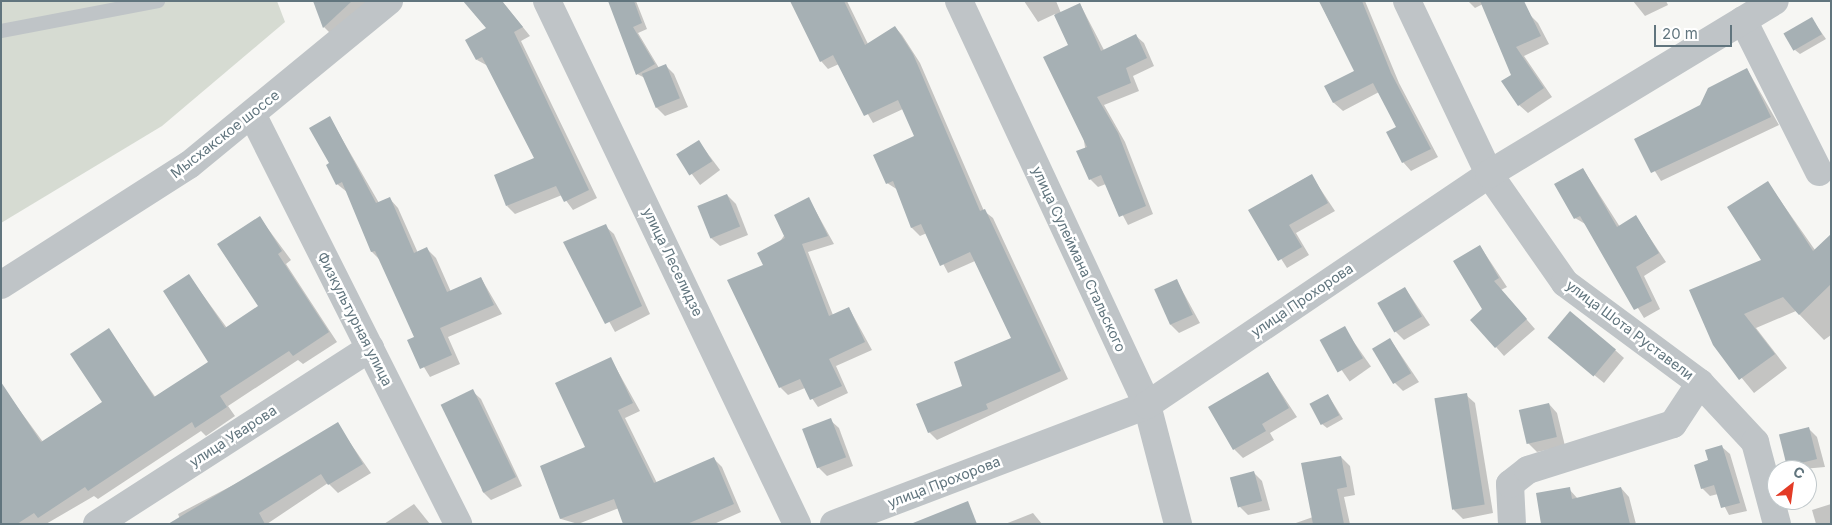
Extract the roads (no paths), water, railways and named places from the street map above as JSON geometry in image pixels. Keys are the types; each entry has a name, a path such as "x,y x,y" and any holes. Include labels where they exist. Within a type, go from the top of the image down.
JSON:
{"street":[{"name":"Мысхакское шоссе","path":"1,285 189,165 389,1"},
{"name":"улица Леселидзе","path":"547,1 797,524"},
{"name":"улица Сулеймана Стальского","path":"959,1 1147,405 1178,524"},
{"name":"улица Шота Руставели","path":"1407,1 1490,174 1565,283 1700,383 1755,442 1777,524"},
{"name":"улица Прохорова","path":"834,524 1147,405 1490,174 1774,1"},
{"path":"1743,20 1819,172"},
{"name":"Физкультурная улица","path":"252,114 458,524"},
{"name":"улица Уварова","path":"97,524 370,348"},
{"path":"1512,524 1510,484 1522,474 1674,424 1700,383"}],"lane":[{"path":"1,31 158,1"}]}
